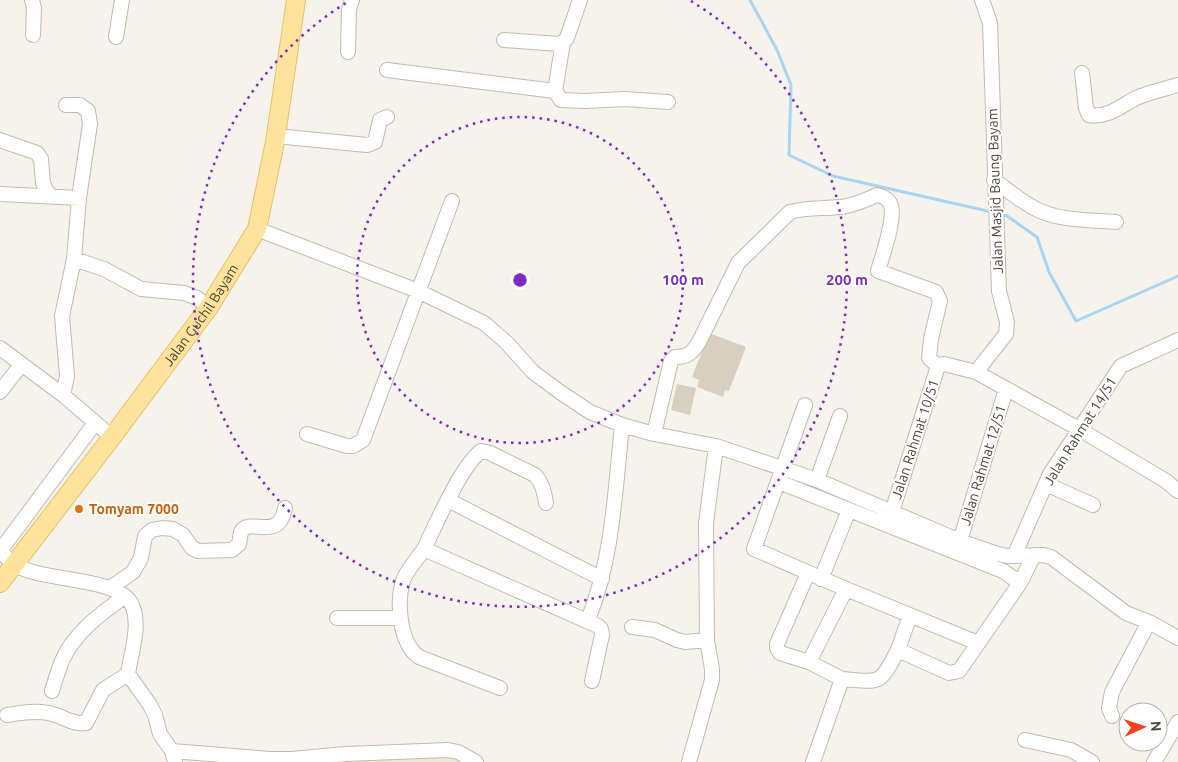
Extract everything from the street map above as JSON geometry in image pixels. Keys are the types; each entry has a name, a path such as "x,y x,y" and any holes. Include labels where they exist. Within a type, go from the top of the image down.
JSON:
{"main road":[{"name":"Jalan Guchil Bayam","path":"0,583 209,307 257,229 276,136 296,0"}],"street":[{"path":"32,0 34,8 33,34"},
{"path":"116,37 122,0"},
{"path":"348,52 349,9 352,0"},
{"path":"580,0 564,42 555,91 561,100 625,99 668,102"},
{"name":"Jalan Masjid Baung Bayam","path":"976,372 1006,334 1007,322 998,291 990,23 982,0"},
{"path":"504,40 558,44 564,42"},
{"path":"386,70 555,91"},
{"path":"1082,73 1086,108 1089,115 1096,116 1117,110 1137,97 1178,85"},
{"path":"63,395 67,376 62,316 74,259 79,198 90,124 88,111 80,105 66,105"},
{"path":"276,136 367,145 375,142 380,120 387,117"},
{"path":"0,140 37,153 42,159 42,183 52,197"},
{"path":"995,187 1036,210 1082,220 1116,222"},
{"path":"0,194 79,198"},
{"path":"654,434 671,361 675,357 691,354 699,342 738,263 790,212 800,209 842,207 877,195 884,197 890,202 893,213 878,272 936,292 940,301 930,339 929,358 938,366 944,364 976,372 1079,429 1166,481 1178,491"},
{"path":"307,434 347,446 353,446 363,440 452,201"},
{"path":"257,229 418,291 484,323 506,342 533,372 590,412 622,425 654,434 716,446 850,510 1003,571 1020,583"},
{"path":"74,259 104,269 140,289 184,293 197,298 209,307"},
{"name":"Jalan Rahmat 14/51","path":"1015,554 1050,474 1121,366 1178,340"},
{"path":"0,348 63,395 112,437"},
{"path":"0,392 21,365"},
{"name":"Jalan Rahmat 10/51","path":"892,512 938,366"},
{"name":"Jalan Rahmat 12/51","path":"960,541 1006,389"},
{"path":"805,405 754,549 821,579 978,643"},
{"path":"817,480 840,416"},
{"path":"96,423 0,551 14,565 38,573 110,588 132,604 135,625 128,674 150,705 160,734 173,756 278,759 448,750 458,752 476,762"},
{"path":"588,620 610,547 622,425"},
{"path":"689,762 712,680 707,640 706,523 716,446"},
{"path":"500,688 419,657 411,652 400,618 404,578 424,549 448,500 473,457 481,451 490,453 535,475 544,489 546,504"},
{"path":"781,476 817,480 960,541 998,554 1007,556 1015,554 1043,554 1051,556 1126,613 1149,622 1178,638"},
{"path":"1046,484 1093,505"},
{"path":"448,500 602,578"},
{"path":"110,588 133,572 141,558 145,536 152,530 162,528 173,529 183,535 187,543 198,551 232,550 239,544 240,534 243,529 248,527 274,526 283,517 285,508"},
{"path":"821,579 850,510"},
{"path":"424,549 588,620 601,629 602,635 592,681"},
{"path":"898,650 949,673 959,671 1020,583 1034,555"},
{"path":"808,573 776,644 780,653 809,662 842,679 879,680 885,674 898,650 910,616"},
{"path":"809,662 846,589"},
{"path":"52,691 62,661 72,643 84,628 124,597"},
{"path":"337,618 400,618"},
{"path":"1112,716 1109,708 1112,692 1149,622"},
{"path":"632,627 655,630 685,642 707,640"},
{"path":"7,715 48,712 67,721 79,724 86,723 103,690 128,674"},
{"path":"813,762 842,679"},
{"path":"1154,762 1178,722"},
{"path":"1025,740 1071,750 1092,762"}],"shaded area":[{"path":"449,754 467,762 297,762"}],"building":[{"path":"709,333 746,347 729,391 725,390 723,397 697,387 699,380 692,377"},
{"path":"677,384 696,388 690,415 671,410"}],"waterway":[{"path":"750,0 777,50 791,85 789,155 833,176 992,212"},
{"path":"1000,214 1007,216 1037,237 1049,272 1076,321 1178,276"}],"place":[{"name":"Tomyam 7000","path":"79,509"}]}
